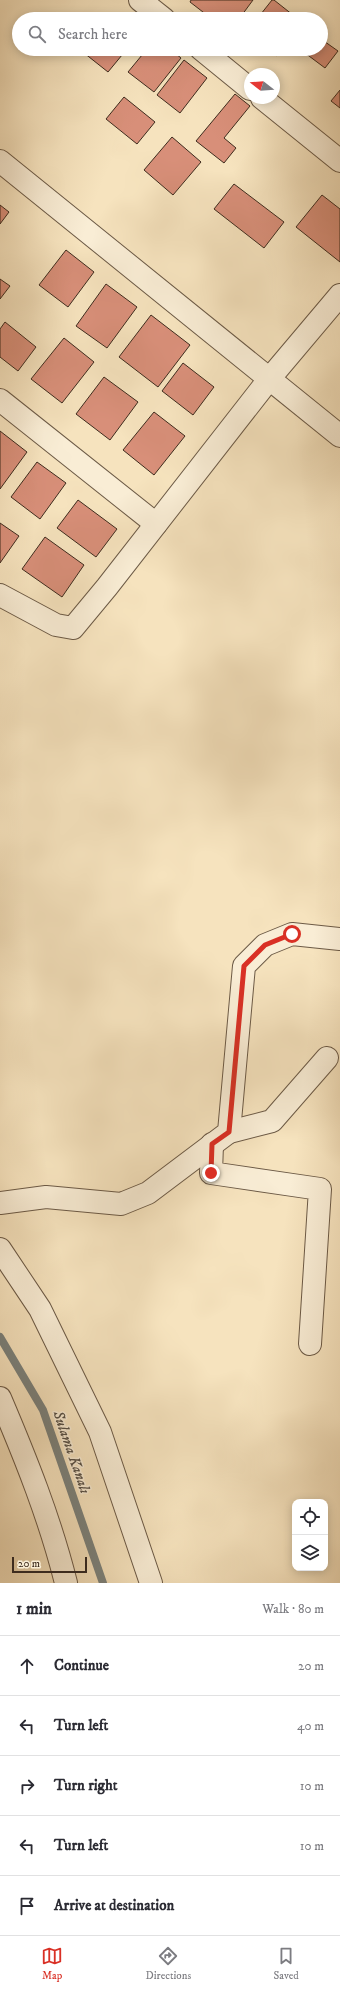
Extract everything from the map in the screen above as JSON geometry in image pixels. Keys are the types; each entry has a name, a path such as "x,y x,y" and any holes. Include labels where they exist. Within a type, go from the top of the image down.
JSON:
{"street":[{"path":"140,0 155,12"},
{"path":"210,56 244,84"},
{"path":"269,104 340,161"},
{"path":"0,161 340,436"},
{"path":"0,595 56,625 73,628 107,587 270,378 340,295"},
{"path":"0,400 156,524"},
{"path":"310,1344 320,1189 211,1173 220,1138 244,966 265,945 292,934 340,939"},
{"path":"0,1203 46,1197 121,1204 148,1193 220,1138 272,1121 327,1058"},
{"path":"0,1249 40,1309 100,1432 151,1583"},
{"path":"0,1398 29,1465 56,1542 66,1583"}],"building":[{"path":"191,0 253,0 244,12 203,12 190,2"},
{"path":"272,0 274,0 289,12 263,12"},
{"path":"328,44 338,51 325,68 309,56 328,56"},
{"path":"88,56 121,56 108,72"},
{"path":"141,56 179,56 181,58 154,92 128,72"},
{"path":"184,60 207,78 180,113 157,95"},
{"path":"340,90 340,108 331,101"},
{"path":"235,94 244,101 244,104 250,106 224,138 236,148 224,163 196,141"},
{"path":"124,97 155,122 137,144 106,119"},
{"path":"172,137 201,162 173,195 144,170"},
{"path":"234,184 284,222 264,248 214,209"},
{"path":"322,195 340,209 340,262 296,227"},
{"path":"0,205 9,212 0,224"},
{"path":"66,250 94,272 68,307 39,285"},
{"path":"0,279 10,286 0,299"},
{"path":"106,284 137,307 107,348 76,326"},
{"path":"151,315 190,345 158,387 119,357"},
{"path":"5,322 36,347 18,371 0,357 0,329"},
{"path":"64,338 94,362 62,403 31,379"},
{"path":"183,363 214,387 193,415 162,391"},
{"path":"104,377 138,402 110,440 76,414"},
{"path":"154,412 185,436 154,475 123,450"},
{"path":"0,431 27,452 0,489"},
{"path":"37,462 66,483 40,519 11,497"},
{"path":"78,500 117,529 96,557 57,528"},
{"path":"0,523 19,536 0,563"},
{"path":"45,537 84,565 62,597 22,569"}],"waterway":[{"name":"Sulama Kanalı","path":"0,1337 43,1410 103,1583"}],"route":[{"path":"211,1173 212,1144 229,1132 244,966 265,945 292,934"}]}
